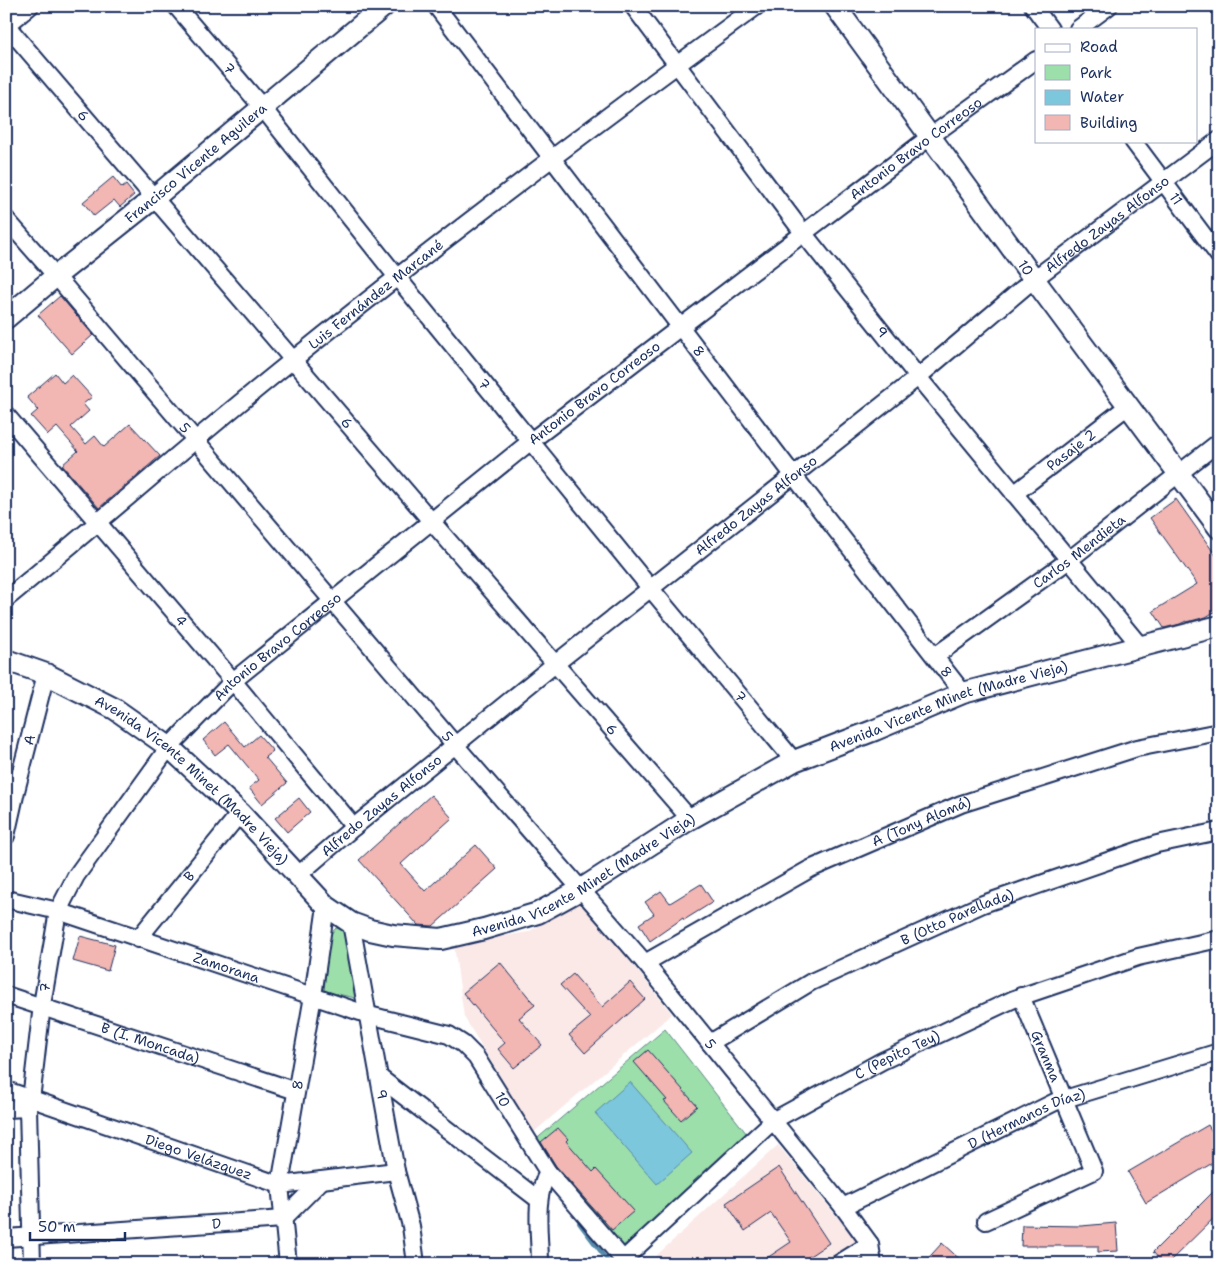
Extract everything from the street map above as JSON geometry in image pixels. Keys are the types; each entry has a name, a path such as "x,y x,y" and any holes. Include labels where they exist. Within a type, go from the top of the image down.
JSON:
{"main road":[{"name":"Francisco Vicente Aguilera","path":"6,318 154,198 384,6"},
{"name":"10","path":"835,6 1219,528"},
{"name":"Avenida Vicente Minet (Madre Vieja)","path":"6,660 46,674 115,709 169,747 240,813 326,906 351,923 370,930 393,935 440,939 484,929 538,913 580,890 690,819 794,761 963,693 1141,648 1219,626"}],"street":[{"path":"6,26 30,6"},
{"name":"7","path":"176,6 262,107 397,277 794,761"},
{"name":"8","path":"436,6 679,327 963,693"},
{"name":"9","path":"633,6 804,234 918,377 1141,648"},
{"name":"Luis Fernández Marcané","path":"6,599 99,524 196,440 293,360 397,277 676,65 757,6"},
{"path":"1033,6 1049,28"},
{"path":"1079,28 1109,6"},
{"name":"6","path":"6,26 690,819"},
{"name":"Antonio Bravo Correoso","path":"169,747 233,681 531,441 931,136 1035,61"},
{"name":"Alfredo Zayas Alfonso","path":"297,876 455,745 918,377 1034,279 1219,140"},
{"name":"11","path":"1134,142 1219,256"},
{"name":"5","path":"6,219 455,745 645,963 843,1206 870,1244 873,1264"},
{"name":"Pasaje 2","path":"1014,494 1128,406"},
{"name":"4","path":"6,416 233,681 354,827"},
{"name":"Carlos Mendieta","path":"935,656 1069,560 1219,442"},
{"name":"A","path":"6,836 11,790 46,674"},
{"name":"A (Tony Alomá)","path":"645,963 810,870 960,804 1137,748 1219,732"},
{"name":"7","path":"32,1264 30,1235 30,1104 42,1006 58,911 76,876 169,747"},
{"name":"B","path":"138,939 240,813"},
{"name":"B (Otto Parellada)","path":"710,1043 811,982 983,904 1157,844 1219,832"},
{"name":"Zamorana","path":"6,898 58,911 369,1015 449,1035"},
{"name":"8","path":"288,1264 280,1185 313,996 326,906"},
{"name":"9","path":"351,923 396,1171 411,1226 416,1264"},
{"name":"C (Pepito Tey)","path":"626,1262 774,1120 882,1061 1021,996 1138,957 1219,938"},
{"name":"B (I. Moncada)","path":"6,995 296,1091"},
{"name":"Granma","path":"986,1221 1094,1171 1021,996"},
{"name":"10","path":"449,1035 463,1044 476,1057 548,1172 626,1262"},
{"name":"D (Hermanos Díaz)","path":"843,1206 1065,1099 1219,1052"},
{"path":"379,1077 539,1200"},
{"name":"Diego Velázquez","path":"6,1090 30,1104 280,1185 396,1171"},
{"path":"6,1108 30,1104"},
{"path":"540,1264 539,1200 542,1184 548,1172"},
{"path":"283,1219 322,1180"},
{"name":"D","path":"6,1238 283,1219"},
{"path":"838,1264 870,1244"}],"shaded area":[{"path":"582,901 672,1014 534,1132 464,1017 454,945 528,932"},
{"path":"778,1145 857,1241 820,1264 647,1264"}],"green space":[{"path":"336,928 343,930 350,941 360,999 324,991 329,936"},
{"path":"665,1029 750,1138 622,1247 532,1143"}],"water":[{"path":"630,1082 692,1153 657,1184 595,1113"}],"building":[{"path":"113,177 122,188 126,185 134,195 120,207 114,200 94,216 83,202"},
{"path":"60,296 93,335 72,354 38,315"},
{"path":"55,373 63,383 72,375 92,397 83,404 89,411 71,427 86,444 95,436 104,447 130,424 160,456 99,508 62,465 78,451 57,427 48,435 31,416 38,410 27,397"},
{"path":"1176,499 1219,560 1219,609 1206,617 1164,628 1153,611 1197,584 1150,518"},
{"path":"224,722 245,747 259,735 273,751 265,757 287,783 262,804 249,788 259,780 229,744 215,755 203,740"},
{"path":"431,795 452,818 401,864 425,891 476,845 497,869 433,926 418,925 359,860"},
{"path":"299,798 310,812 287,832 275,818"},
{"path":"701,884 713,902 684,920 683,918 650,941 639,924 654,914 645,902 661,891 670,903"},
{"path":"80,936 115,945 108,971 73,961"},
{"path":"500,962 535,1005 519,1018 542,1045 514,1068 498,1049 505,1043 463,993"},
{"path":"573,974 602,1007 630,982 645,999 585,1053 569,1035 590,1018 560,985"},
{"path":"648,1050 697,1106 681,1120 664,1101 667,1100 634,1062"},
{"path":"1208,1125 1219,1143 1219,1159 1146,1203 1128,1172"},
{"path":"558,1128 568,1139 566,1141 593,1172 596,1169 634,1211 612,1230 556,1166 541,1142"},
{"path":"779,1167 829,1243 798,1264 758,1264 791,1242 771,1213 745,1231 726,1203"},
{"path":"1213,1192 1219,1198 1219,1213 1167,1264 1164,1264 1153,1252"},
{"path":"1116,1223 1118,1251 1098,1252 1098,1246 1021,1246 1022,1225 1081,1226"},
{"path":"942,1243 965,1264 923,1264"}],"waterway":[{"path":"579,1223 610,1264"}]}
